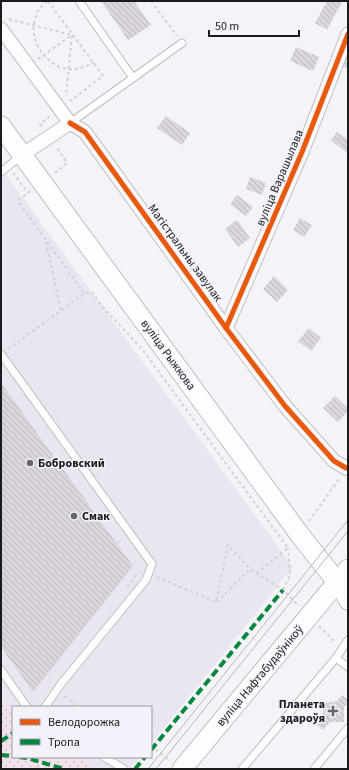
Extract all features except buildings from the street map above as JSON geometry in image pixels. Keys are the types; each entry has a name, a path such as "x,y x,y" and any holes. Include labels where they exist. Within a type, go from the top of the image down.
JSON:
{"main road":[{"name":"вуліца Рыжкова","path":"1,126 300,535 342,576"},
{"name":"вуліца Нафтабудаўнікоў","path":"176,765 342,576"}],"street":[{"name":"Магістральны завулак","path":"2,24 70,123 85,132 284,406 334,461 347,468"},
{"name":"вуліца Варашылава","path":"226,328 302,152 348,34"},
{"path":"22,155 70,123"},
{"path":"342,576 348,601"}],"lane":[{"path":"79,1 133,78"},
{"path":"70,123 182,43"},
{"path":"1,172 22,155"},
{"path":"1,354 152,564 146,580 61,684 46,706"},
{"path":"242,769 336,658 348,640"},
{"path":"336,658 348,668"},
{"path":"1,670 26,706"},
{"path":"314,769 348,728"},
{"path":"106,758 124,769"}],"path":[{"path":"47,1 40,8 35,17 34,25 34,36 41,52 52,63 69,69 78,69 94,63"},
{"path":"151,1 182,43"},
{"path":"2,24 34,25 72,34"},
{"path":"35,61 72,34"},
{"path":"65,98 72,34"},
{"path":"46,240 61,311"},
{"path":"1,354 84,294 92,292 102,306 142,349 288,548 256,574"},
{"path":"117,543 122,539 126,544"},
{"path":"216,602 228,545 256,574 283,590"},
{"path":"216,602 250,568"},
{"path":"126,588 140,570 216,602"},
{"path":"152,747 176,765"}],"shaded area":[{"path":"1,168 293,567 152,743 152,706 12,706 12,712 1,697"},
{"path":"1,697 12,712 12,758 77,758 99,769 1,769"},
{"path":"77,758 139,758 130,769 99,769"}],"tram line":[{"path":"148,769 348,520"},
{"path":"156,769 348,531"}],"marked path":[{"path":"152,749 283,590"},
{"path":"1,741 12,734"},
{"path":"1,755 12,756"},
{"path":"27,758 64,769"},
{"path":"135,769 144,758"}],"cycle path":[{"path":"226,328 302,152 348,34"},
{"path":"70,123 85,132 226,328 285,406 334,461 346,468 348,467"}],"place":[{"name":"Бобровский","path":"30,463"},
{"name":"Смак","path":"74,516"},
{"name":"Планета здароўя","path":"333,711"}]}
